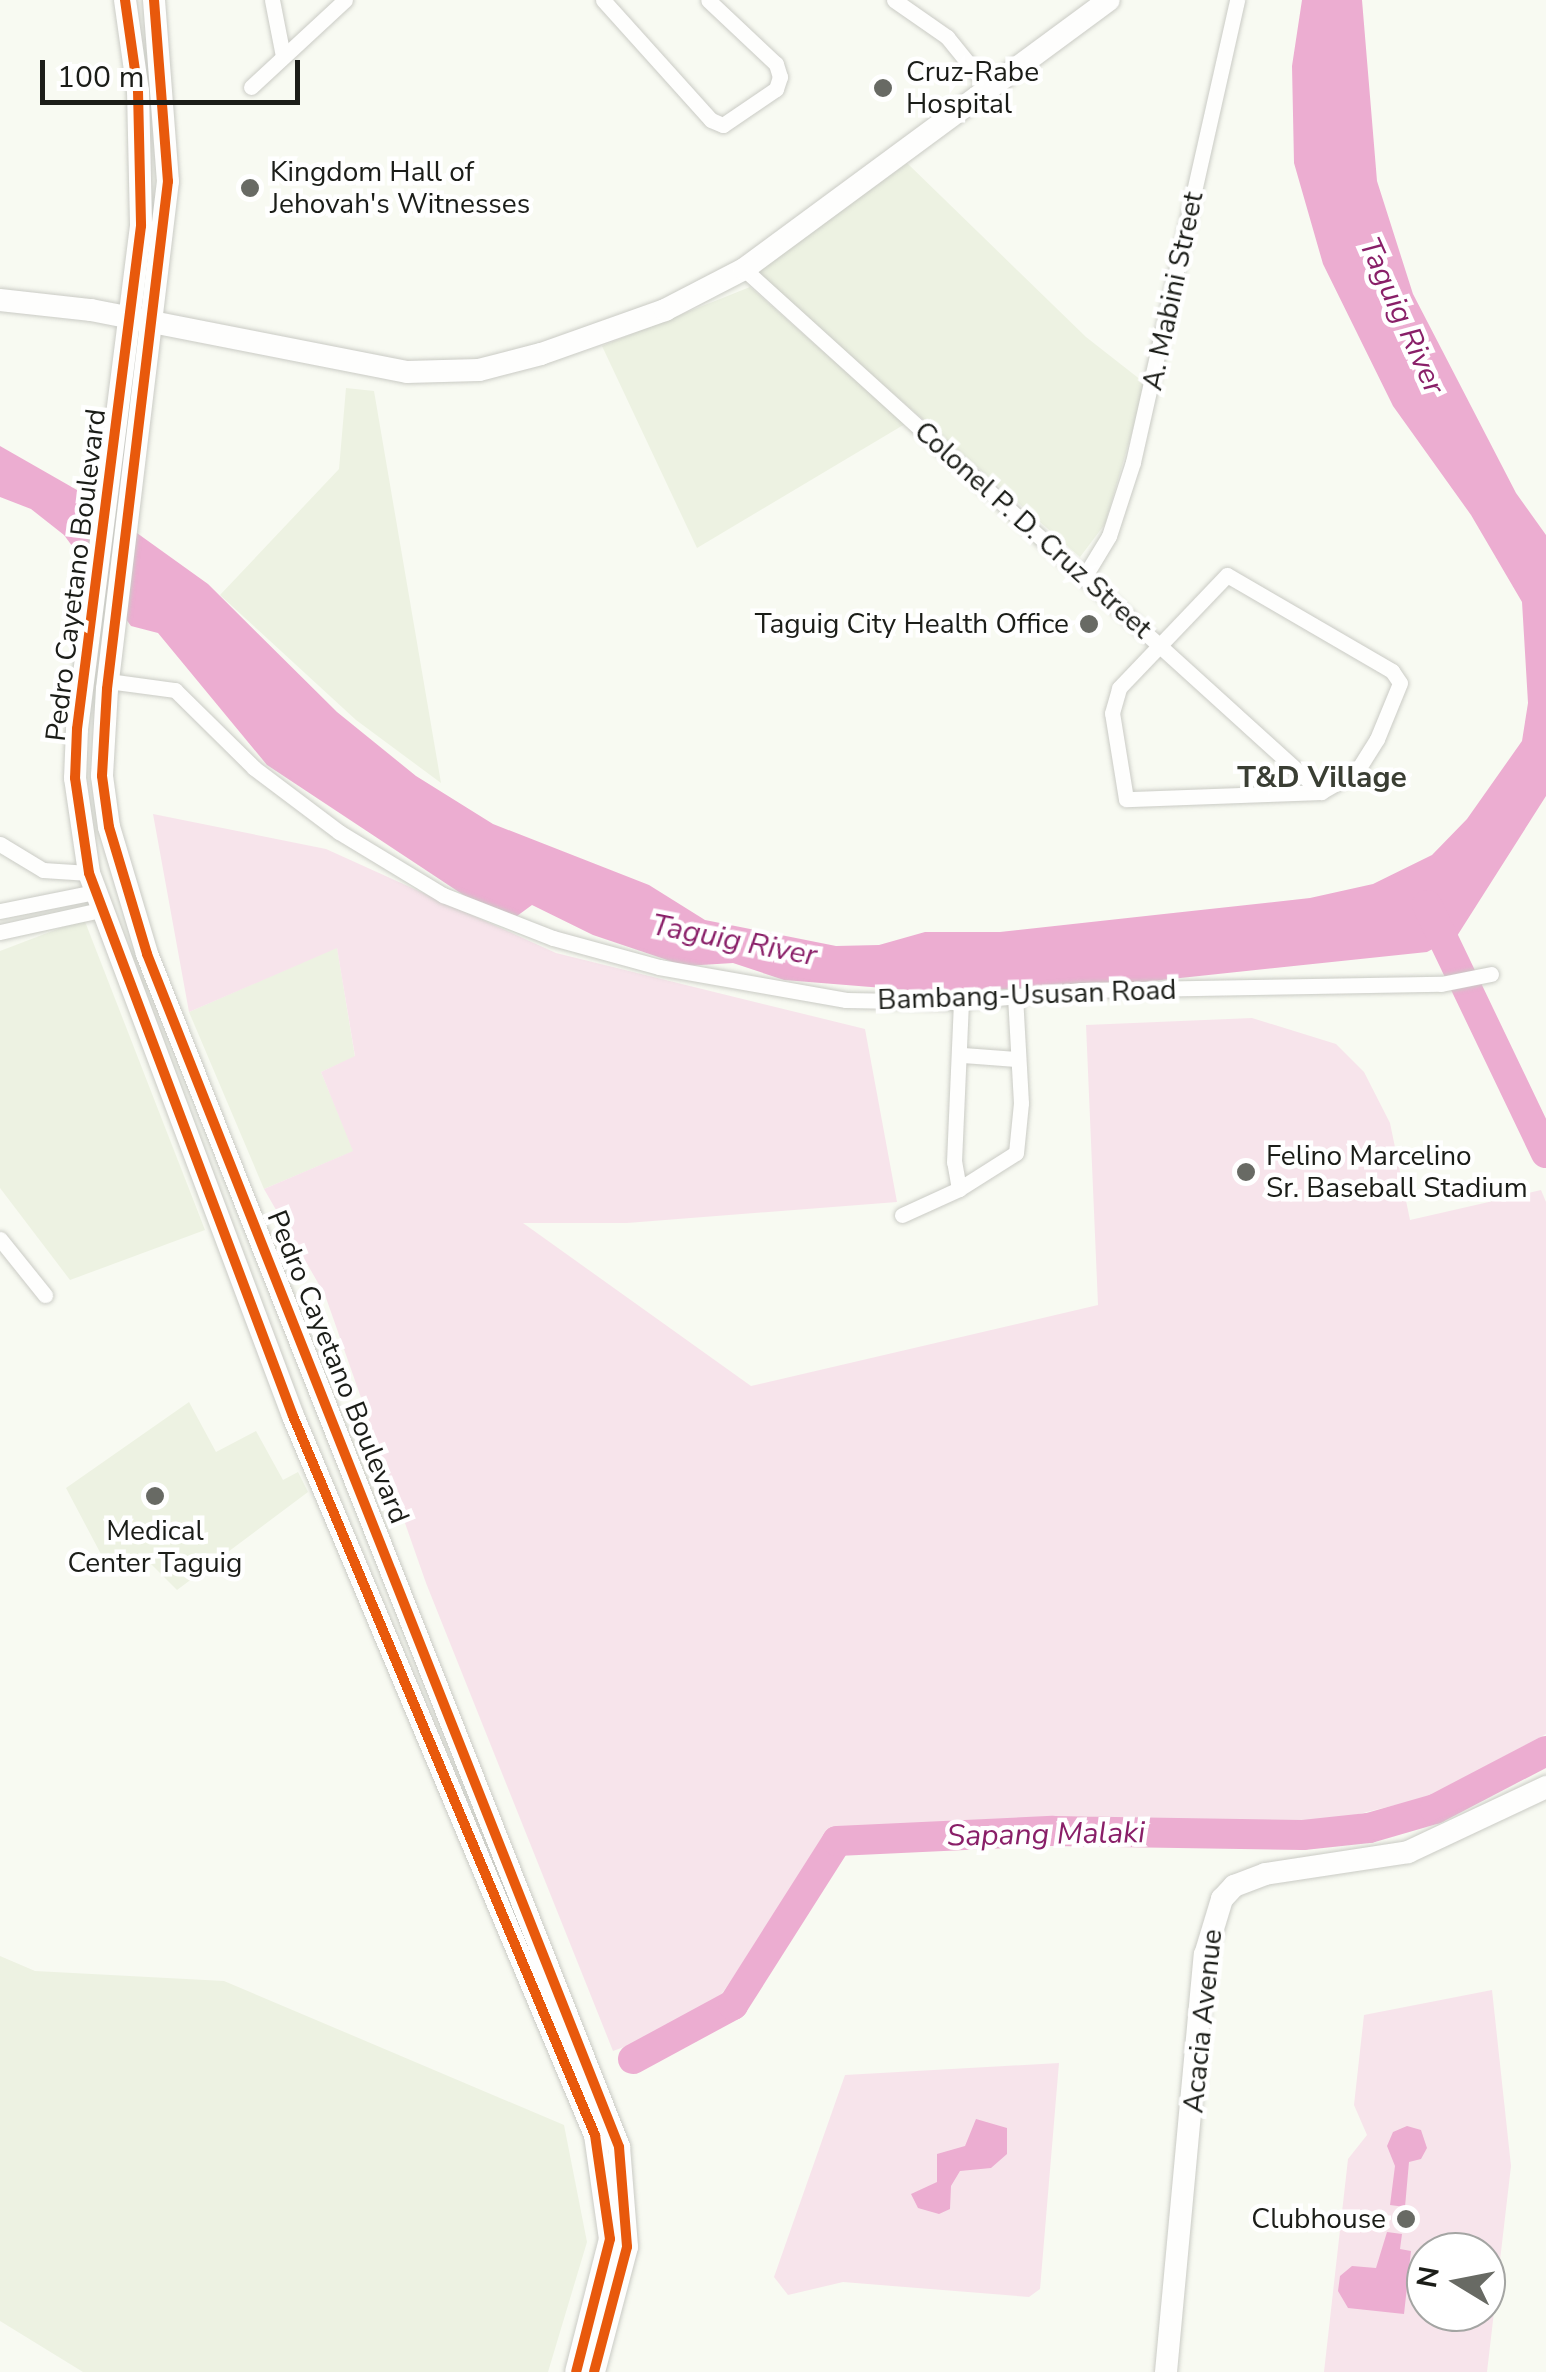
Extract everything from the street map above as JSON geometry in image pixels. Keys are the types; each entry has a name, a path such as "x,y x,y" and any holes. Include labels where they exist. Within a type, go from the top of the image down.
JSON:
{"main road":[{"name":"Pedro Cayetano Boulevard","path":"125,0 143,181 142,320"},
{"name":"Pedro Cayetano Boulevard","path":"154,0 168,181 142,320 122,483 102,776 108,827 147,954 351,1459 619,2147 627,2246 594,2372"},
{"path":"0,300 142,320 362,366 454,373 558,348 665,310 744,270 986,85 1108,0"},
{"name":"Pedro Cayetano Boulevard","path":"122,483 88,648 75,778 94,892 318,1472 601,2155 608,2254 576,2372"},
{"path":"119,964 147,954"},
{"path":"318,1472 351,1459"},
{"name":"Acacia Avenue","path":"1166,2372 1205,1955 1222,1899 1234,1886 1266,1874 1408,1852 1546,1787"}],"street":[{"path":"272,0 283,56"},
{"path":"251,87 345,0"},
{"path":"603,0 711,120 724,125 776,89 780,77 776,64 708,0"},
{"path":"894,0 947,37 986,85"},
{"name":"A. Mabini Street","path":"1086,574 1108,536 1133,462 1236,0"},
{"name":"Colonel P. D. Cruz Street","path":"744,270 1086,574 1321,792"},
{"path":"1226,575 1392,671 1400,683 1377,739 1356,772 1321,792 1126,799 1114,701 1158,643 1226,575"},
{"name":"Bambang-Ususan Road","path":"108,681 175,690 254,768 340,832 443,895 553,938 659,967 846,1000 961,1001 1441,984 1484,976"},
{"path":"0,844 43,870 94,892"},
{"path":"0,911 94,892"},
{"path":"0,932 35,924 94,892"},
{"path":"32,904 35,924"},
{"path":"902,1214 959,1189 1016,1153 1021,1103 1015,997"},
{"path":"959,1189 954,1162 964,1054 961,1001"},
{"path":"964,1054 1016,1059"},
{"path":"0,1239 45,1295"}],"shaded area":[{"path":"907,163 1086,337 1146,384 1105,524 1080,557 756,273"},
{"path":"750,287 905,424 697,548 602,346"},
{"path":"346,388 374,391 441,783 356,720 220,595 339,469"},
{"path":"153,814 326,849 556,953 865,1029 897,1202 627,1223 523,1223 751,1386 1098,1305 1086,1025 1252,1018 1336,1044 1364,1072 1390,1123 1410,1220 1541,1190 1546,1202 1546,1734 1428,1797 1322,1823 1192,1825 1086,1816 830,1833 715,2004 676,2028 613,2051 426,1583 325,1295 264,1189 353,1151 321,1072 355,1056 337,948 189,1012"},
{"path":"84,919 205,1230 70,1280 0,1188 0,951"},
{"path":"337,947 355,1057 321,1072 354,1151 264,1189 189,1012"},
{"name":"Medical Center Taguig","path":"189,1402 216,1452 256,1431 283,1480 298,1472 308,1492 177,1590 141,1554 112,1575 66,1488"},
{"path":"0,1956 35,1971 224,1981 564,2125 587,2242 548,2372 83,2372 0,2321"},
{"path":"1492,1990 1511,2166 1503,2232 1406,2232 1406,2332 1492,2332 1487,2372 1324,2372 1348,2159 1367,2135 1354,2105 1364,2015"},
{"path":"1059,2063 1040,2289 1029,2297 843,2282 788,2295 774,2277 845,2075"}],"water":[{"name":"Taguig River","path":"1302,0 1362,0 1377,181 1413,294 1516,493 1546,535 1546,796 1457,936 1427,952 1124,984 933,992 784,980 733,963 685,966 593,935 532,905 517,916 474,902 267,765 158,633 131,626 64,535 31,509 0,497 0,446 77,490 208,584 337,712 416,776 493,824 649,885 705,920 836,946 879,945 925,932 1000,932 1310,898 1373,884 1432,855 1467,819 1522,741 1528,703 1522,602 1471,515 1393,406 1323,264 1294,163 1292,66"},
{"path":"976,2119 1007,2128 1007,2154 991,2168 960,2171 951,2186 950,2209 939,2214 918,2208 911,2194 937,2182 937,2154 965,2146"},
{"path":"1407,2126 1421,2130 1427,2148 1421,2159 1409,2162 1405,2207 1390,2205 1395,2166 1387,2146 1393,2132"},
{"path":"1387,2232 1402,2234 1400,2249 1406,2250 1404,2314 1348,2308 1338,2291 1340,2276 1352,2266 1376,2268"}],"waterway":[{"path":"1427,905 1546,1153"},
{"name":"Sapang Malaki","path":"633,2059 733,2005 837,1841 1053,1831 1303,1835 1369,1828 1435,1809 1546,1751"}],"cycle path":[{"path":"125,0 138,91 141,226 77,729 75,778 89,873 293,1416 595,2135 610,2239 576,2372"},
{"path":"154,0 168,181 107,689 102,776 109,827 147,954 619,2147 627,2247 594,2372"}],"place":[{"name":"Cruz-Rabe Hospital","path":"883,88"},
{"name":"Kingdom Hall of Jehovah's Witnesses","path":"250,188"},
{"name":"Taguig City Health Office","path":"1089,624"},
{"name":"Felino Marcelino Sr. Baseball Stadium","path":"1246,1172"},
{"name":"Medical Center Taguig","path":"155,1496"},
{"name":"Clubhouse","path":"1406,2219"}],"district":[{"name":"T&D Village","path":"1322,778"}]}
